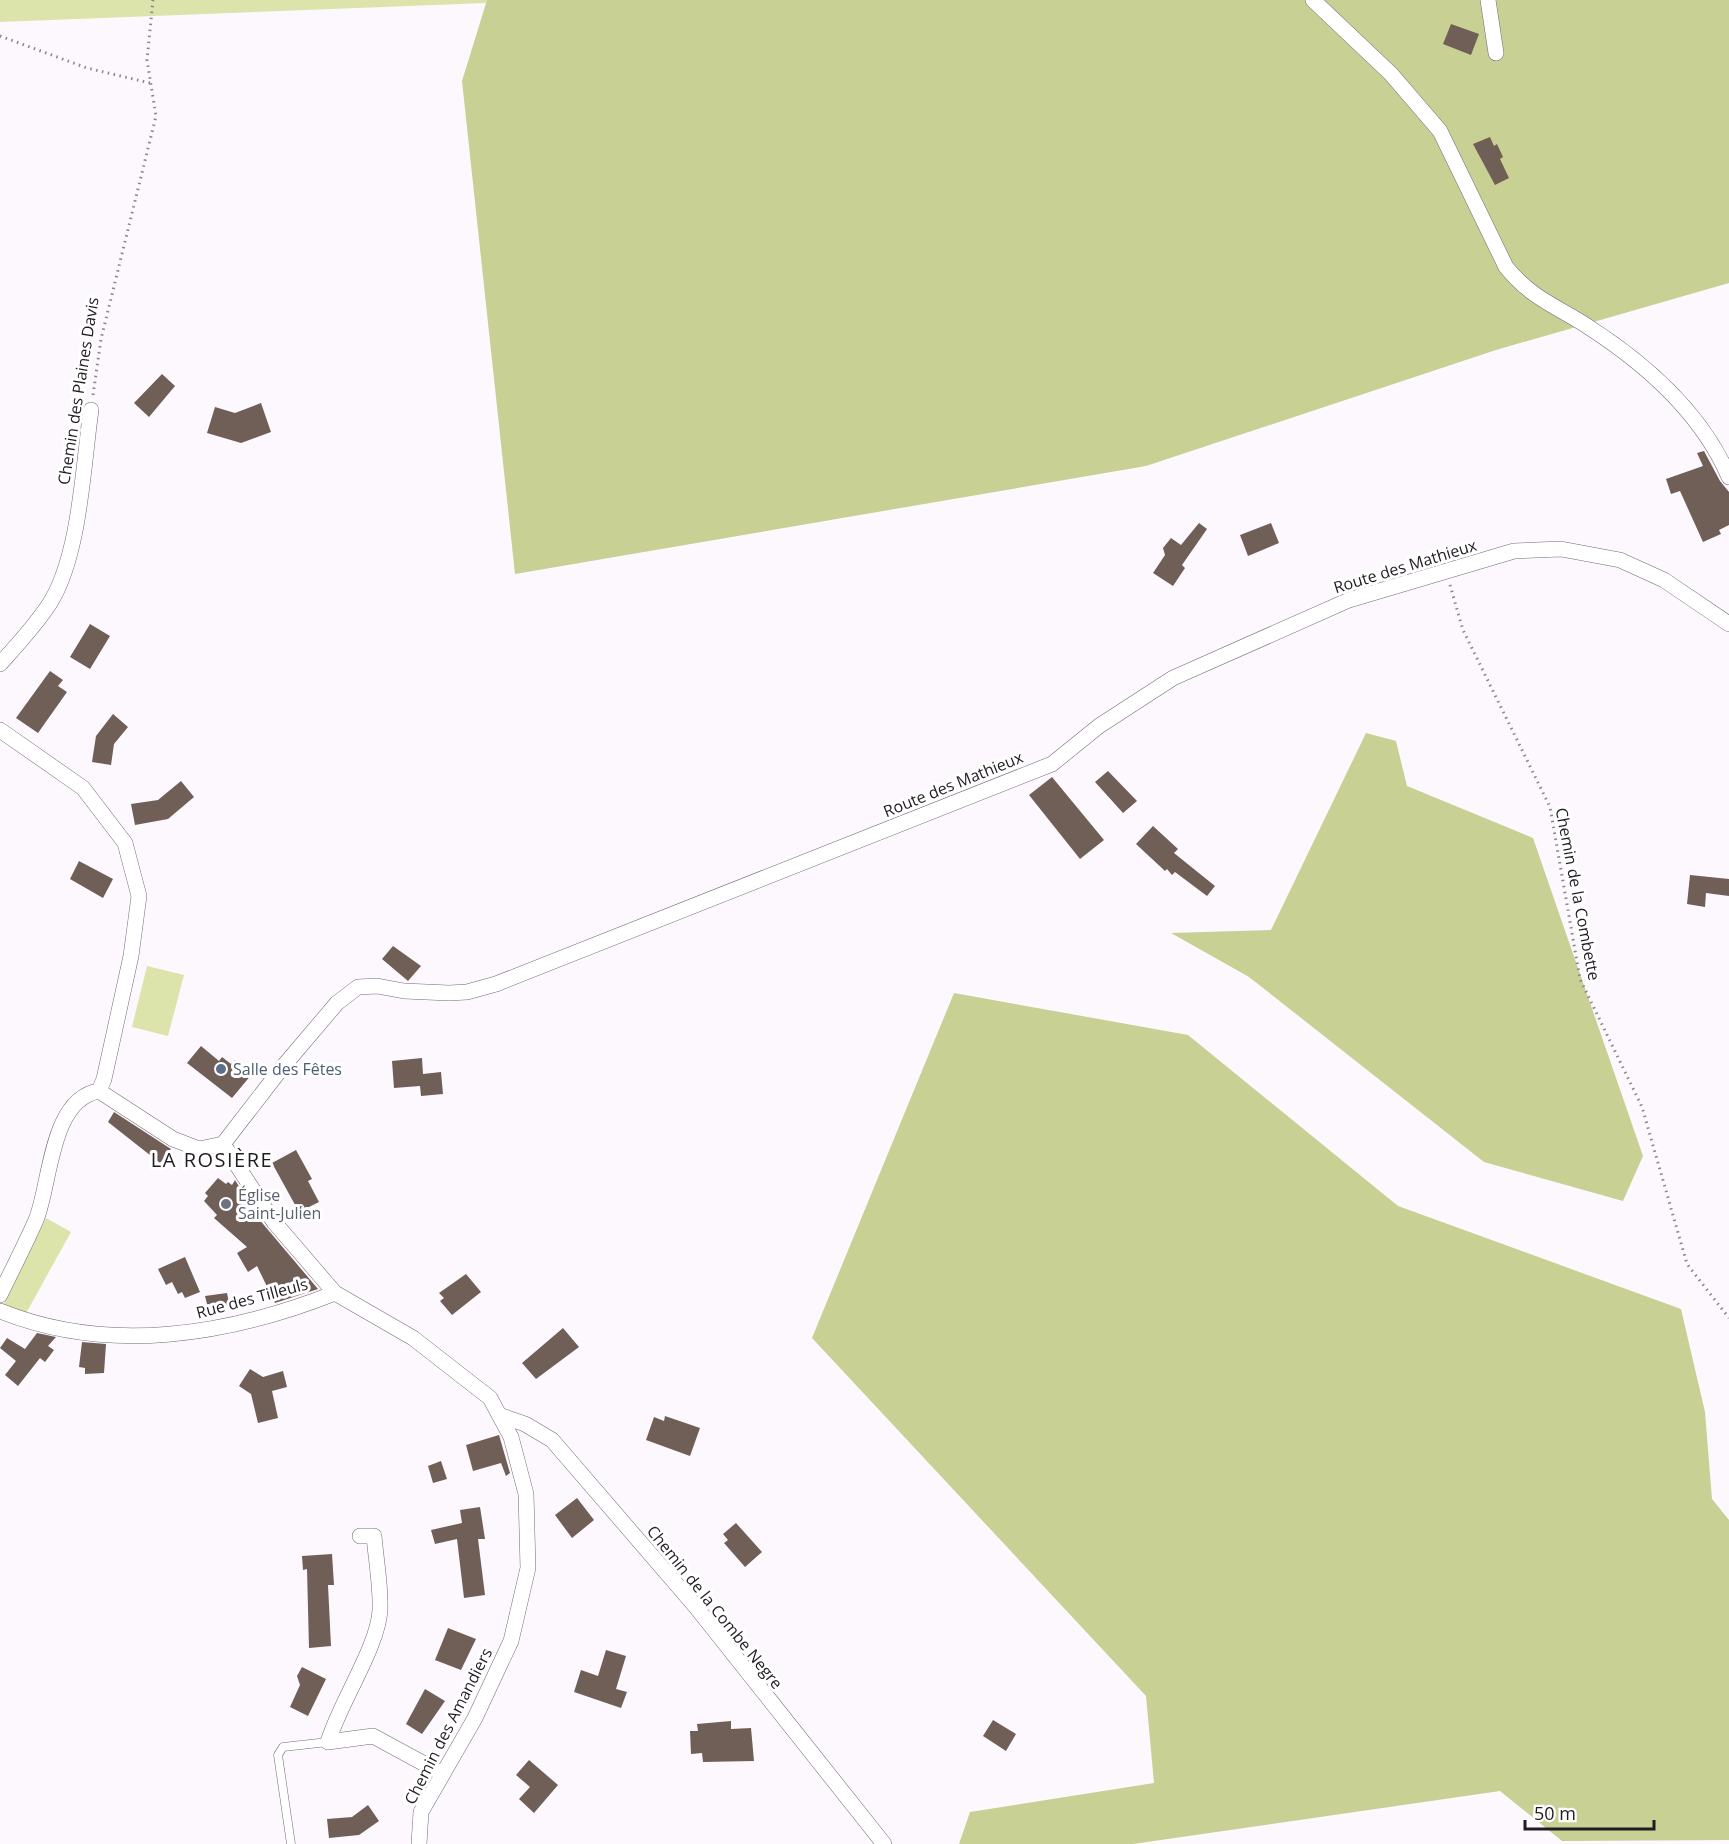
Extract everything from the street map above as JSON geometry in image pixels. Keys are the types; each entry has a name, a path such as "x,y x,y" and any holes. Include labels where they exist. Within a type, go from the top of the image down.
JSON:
{"street":[{"path":"1313,0 1391,74 1440,131 1506,267 1519,283 1536,298 1590,328 1629,357 1680,402 1707,436 1729,477"},
{"path":"1488,0 1496,53"},
{"name":"Chemin des Plaines Davis","path":"0,664 51,603 64,573 72,543 91,410"},
{"name":"Route des Mathieux","path":"223,1144 281,1069 337,1003 358,987 377,986 404,991 449,993 466,992 495,984 1052,764 1099,726 1173,678 1349,600 1514,551 1561,549 1620,560 1664,580 1729,624"},
{"path":"0,730 83,788 125,843 139,896 131,956 104,1079 99,1091"},
{"path":"0,1295 36,1218 56,1138 73,1106 87,1093 99,1091 173,1139 199,1149 223,1144"},
{"name":"Chemin des Amandiers","path":"223,1144 274,1222 335,1293 413,1338 490,1398 511,1437 526,1494 528,1568 511,1641 476,1718 421,1812 418,1844"},
{"name":"Rue des Tilleuls","path":"0,1311 19,1319 71,1330 137,1336 208,1331 294,1309 335,1293"},
{"name":"Chemin de la Combe Negre","path":"499,1415 525,1424 552,1440 696,1607 884,1844"},
{"path":"360,1536 375,1536 380,1611 367,1655 335,1718 328,1742 374,1736 443,1774"}],"lane":[{"path":"291,1844 278,1755 283,1747 328,1742"}],"path":[{"name":"Chemin des Plaines Davis","path":"91,410 102,339 156,116 147,60 153,0"},
{"path":"0,36 87,68 151,83"},
{"name":"Chemin de la Combette","path":"1446,572 1463,630 1550,807 1580,979 1642,1107 1687,1264 1729,1318"}],"green space":[{"path":"0,0 487,0 486,3 0,22"},
{"path":"487,0 1729,0 1729,283 1496,350 1146,466 515,574 462,81"},
{"path":"1366,733 1396,741 1407,786 1533,838 1643,1156 1623,1201 1484,1162 1249,977 1171,933 1271,930"},
{"path":"147,966 184,975 168,1036 132,1027"},
{"path":"954,993 1188,1035 1398,1206 1681,1309 1705,1412 1712,1499 1729,1520 1729,1840 1562,1841 1500,1791 1133,1844 959,1844 970,1812 1154,1783 1146,1696 812,1338"},
{"path":"46,1218 71,1232 24,1317 2,1307"}],"building":[{"path":"1451,24 1479,34 1471,55 1443,44"},
{"path":"1490,137 1494,146 1497,144 1503,157 1500,159 1509,178 1495,185 1473,144"},
{"path":"162,374 175,386 149,417 134,403"},
{"path":"261,403 271,432 241,443 207,433 215,407 235,413"},
{"path":"1704,451 1720,481 1729,492 1729,525 1719,530 1721,534 1703,542 1680,491 1671,494 1666,479 1703,466 1697,453"},
{"path":"1199,523 1207,529 1182,565 1185,568 1173,586 1153,573 1165,555 1163,548 1171,538 1181,545"},
{"path":"1271,523 1279,543 1248,556 1240,535"},
{"path":"90,624 110,636 90,669 70,657"},
{"path":"50,671 63,680 58,686 67,692 38,733 16,718"},
{"path":"113,714 128,727 114,744 111,765 92,762 96,736"},
{"path":"1108,771 1137,801 1123,813 1095,782"},
{"path":"1052,777 1104,840 1080,859 1029,795"},
{"path":"181,781 194,797 168,819 135,825 131,804 158,800"},
{"path":"1153,826 1178,849 1174,853 1215,886 1207,896 1175,872 1172,875 1167,869 1165,871 1136,844"},
{"path":"79,861 113,879 103,898 70,879"},
{"path":"1690,875 1729,879 1729,896 1706,893 1705,907 1687,904"},
{"path":"393,946 421,966 408,981 382,959"},
{"name":"Salle des Fêtes","path":"201,1046 219,1061 222,1057 231,1064 235,1060 252,1074 232,1098 187,1063"},
{"path":"422,1058 423,1074 441,1072 443,1094 421,1096 420,1086 394,1088 392,1061"},
{"path":"114,1112 171,1149 160,1163 108,1122"},
{"path":"296,1150 312,1179 308,1181 319,1202 299,1212 272,1163"},
{"path":"218,1178 232,1185 235,1180 245,1196 242,1199 318,1289 275,1303 257,1266 248,1272 237,1253 247,1247 214,1218 217,1215 204,1201 208,1196 205,1193"},
{"path":"185,1257 200,1292 185,1298 182,1292 178,1294 172,1282 166,1285 158,1269"},
{"path":"466,1274 481,1292 452,1315 440,1301 444,1298 439,1293"},
{"path":"227,1293 230,1308 209,1312 205,1296"},
{"path":"563,1328 579,1347 536,1379 522,1363"},
{"path":"37,1333 56,1337 48,1346 54,1350 45,1362 40,1358 18,1386 5,1375 16,1361 0,1348 7,1338 25,1349"},
{"path":"82,1342 106,1344 104,1373 85,1374 85,1368 79,1367"},
{"path":"250,1369 263,1377 283,1371 287,1387 272,1391 278,1418 258,1423 251,1394 239,1386"},
{"path":"665,1416 700,1428 690,1456 646,1440 654,1417 664,1421"},
{"path":"499,1435 510,1473 506,1476 501,1463 473,1471 466,1445"},
{"path":"441,1461 447,1479 433,1483 428,1466"},
{"path":"577,1498 594,1520 572,1538 555,1515"},
{"path":"480,1507 485,1539 478,1539 485,1595 464,1598 457,1539 435,1544 431,1530 462,1523 460,1510"},
{"path":"736,1523 762,1552 745,1567 724,1543 728,1540 723,1534"},
{"path":"332,1554 334,1585 328,1585 331,1646 309,1648 307,1569 303,1570 302,1556"},
{"path":"448,1628 476,1639 461,1670 435,1660"},
{"path":"606,1650 626,1656 616,1689 627,1692 621,1708 574,1692 581,1670 598,1676"},
{"path":"302,1667 326,1679 308,1716 290,1707 300,1685 297,1676"},
{"path":"425,1689 445,1701 422,1734 406,1724"},
{"path":"993,1720 1016,1734 1006,1751 983,1736"},
{"path":"731,1721 731,1729 751,1728 754,1761 703,1762 702,1753 691,1754 690,1731 698,1731 697,1724"},
{"path":"529,1760 558,1785 534,1813 519,1799 530,1787 516,1775"},
{"path":"368,1805 379,1821 359,1835 329,1838 327,1819 352,1817"}],"place":[{"name":"Salle des Fêtes","path":"221,1069"},
{"name":"Église Saint-Julien","path":"226,1204"}],"district":[{"name":"LA ROSIÈRE","path":"212,1160"}]}
